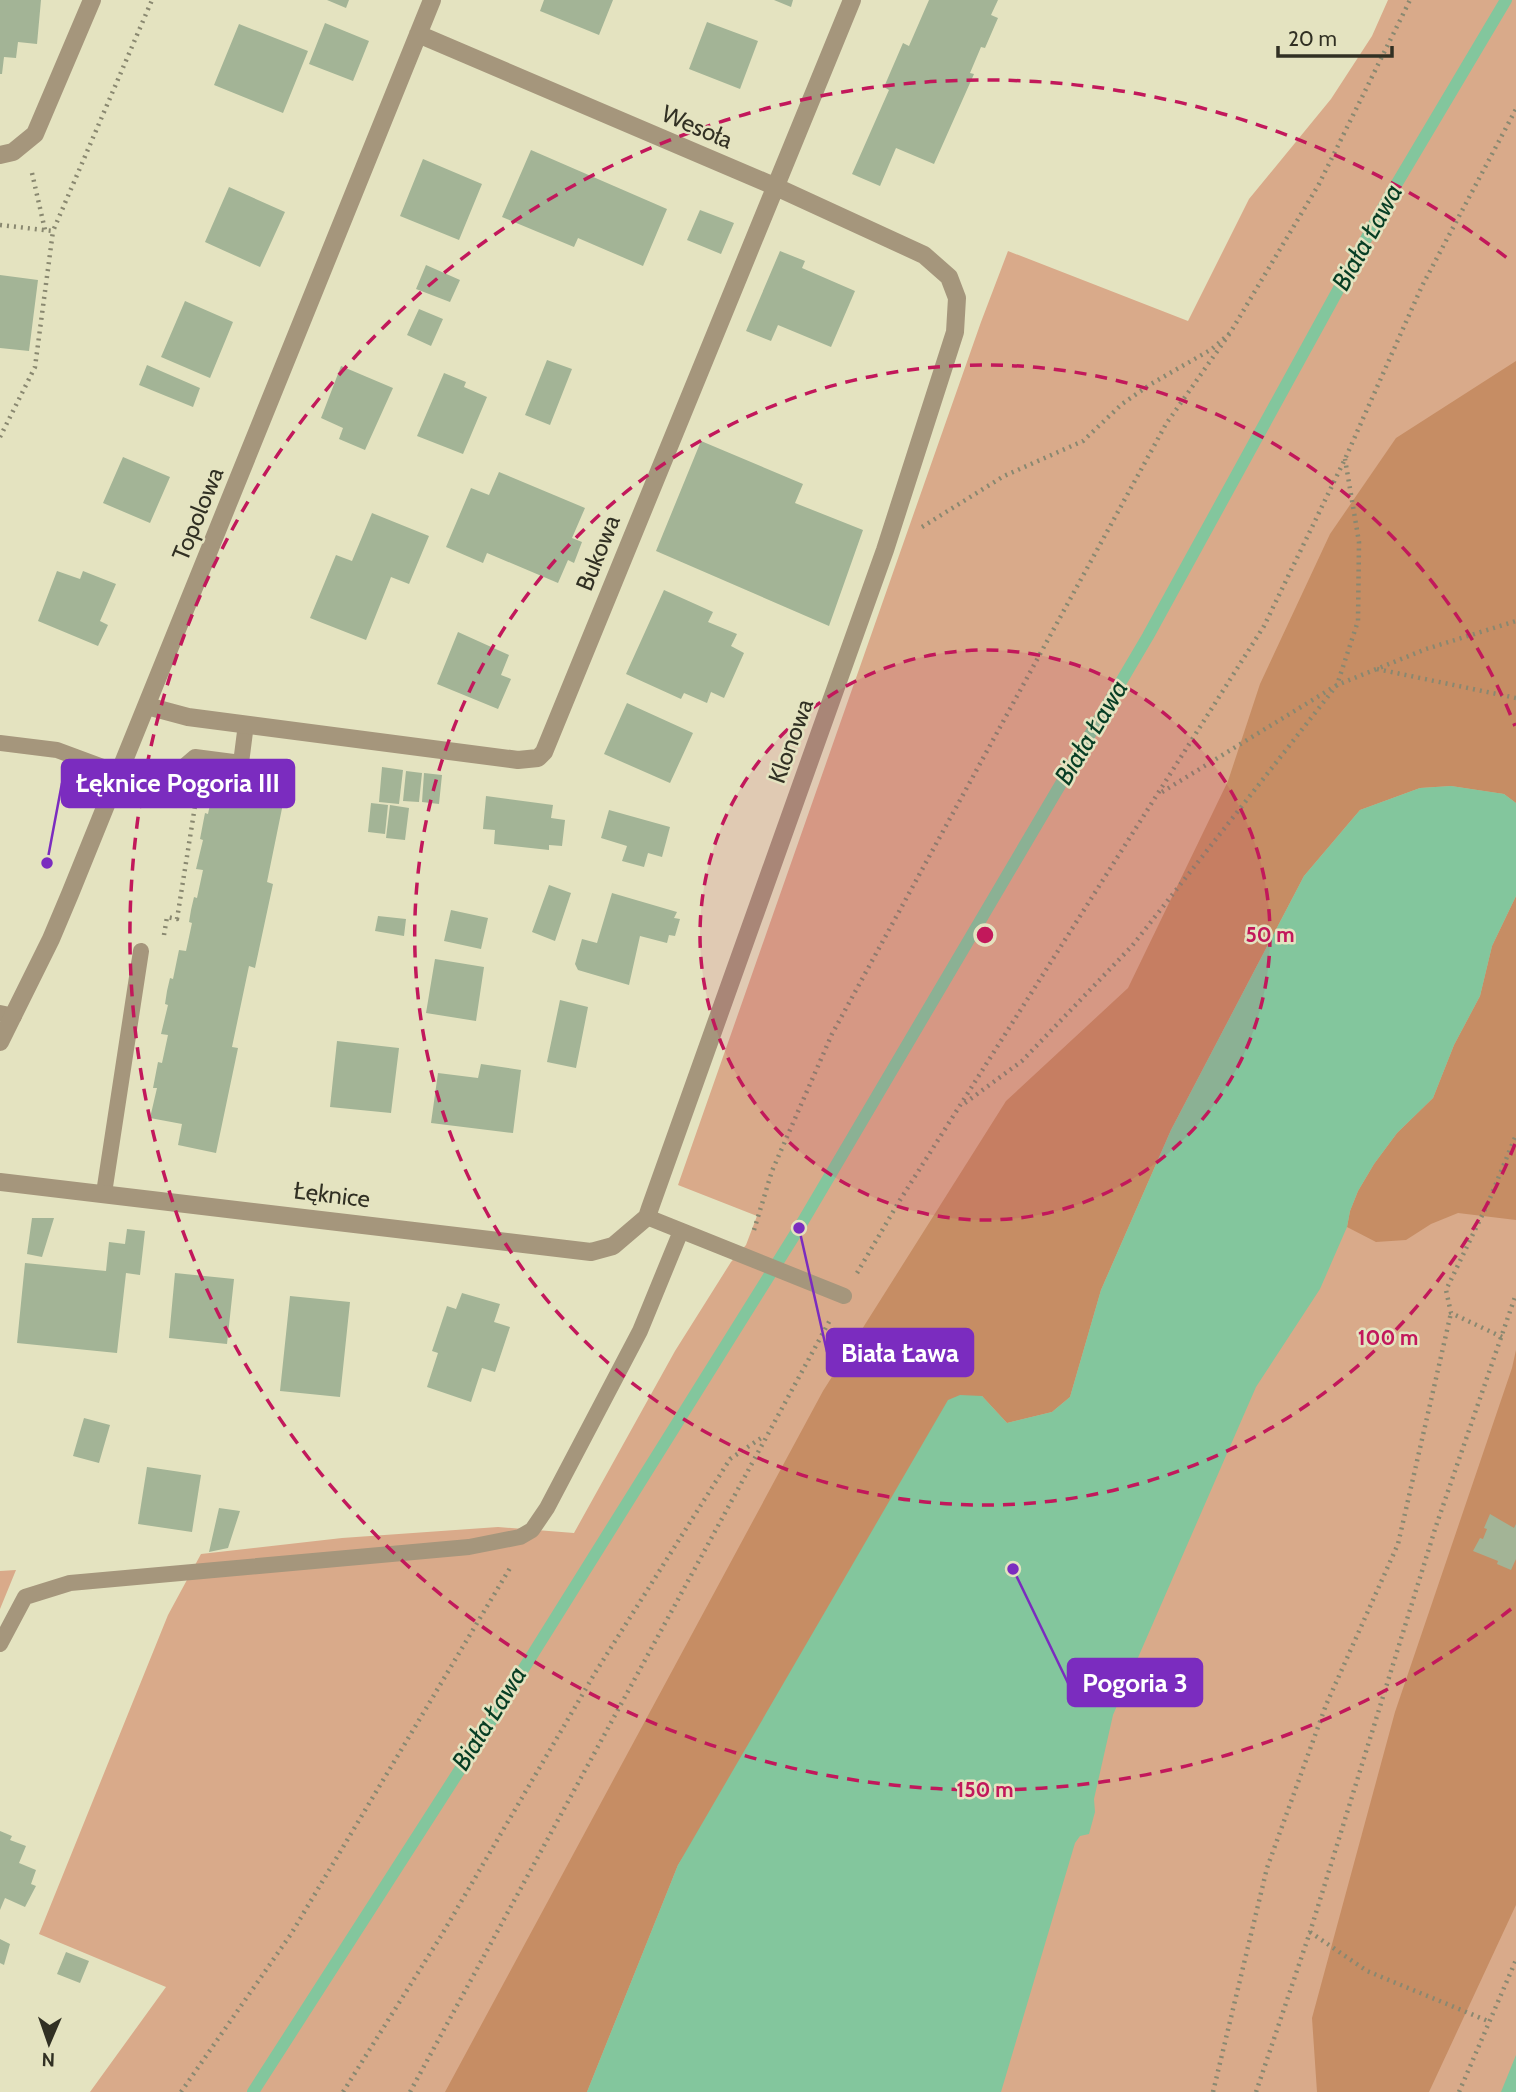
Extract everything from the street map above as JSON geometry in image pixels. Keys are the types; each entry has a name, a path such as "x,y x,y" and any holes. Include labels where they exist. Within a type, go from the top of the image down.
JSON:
{"street":[{"path":"0,155 13,152 35,135 92,0"},
{"name":"Topolowa","path":"0,1042 7,1014 51,939 120,773 432,0"},
{"name":"Bukowa","path":"147,706 188,717 518,760 538,758 544,751 852,0"},
{"name":"Wesoła","path":"418,34 774,186 924,255 949,277"},
{"name":"Klonowa","path":"647,1217 885,550 955,332 957,298 949,277"},
{"name":"Łęknice","path":"0,1182 591,1252 613,1246 647,1217"}],"lane":[{"path":"178,786 181,769 195,757 241,763 246,724"},
{"path":"0,743 57,750 120,773"},
{"path":"104,1194 141,951"},
{"path":"647,1217 844,1296"},
{"path":"0,1644 25,1597 71,1583 469,1547 508,1541 533,1530 628,1356 681,1231"}],"path":[{"path":"0,437 35,367 53,231 152,0"},
{"path":"741,1254 749,1243 772,1171 839,1021 1166,424 1230,334 1319,184 1410,0"},
{"path":"410,2092 844,1296 900,1200 1264,626 1345,459 1422,286 1516,109"},
{"path":"25,142 45,230"},
{"path":"0,225 53,231"},
{"path":"885,550 1004,476 1083,441 1122,404 1212,349 1230,334"},
{"path":"962,1105 1022,1061 1132,946 1337,685 1358,621 1359,542 1345,459"},
{"path":"1160,793 1337,685 1426,649 1516,621"},
{"path":"1377,668 1516,698"},
{"path":"141,951 161,954 167,917 177,919 197,790 178,786"},
{"path":"1213,2092 1267,1868 1326,1705 1398,1544 1451,1313 1446,1290 1488,1203 1516,1135"},
{"path":"1256,2092 1310,1933 1436,1526 1516,1294"},
{"path":"1451,1313 1502,1337"},
{"path":"343,2092 441,1936 595,1674 730,1459 767,1435"},
{"path":"181,2092 291,1934 533,1530"},
{"path":"1310,1933 1367,1971 1488,2021"},
{"path":"1459,2092 1516,1960"}],"shaded area":[{"path":"1388,0 1516,0 1516,2092 90,2092 166,1987 39,1934 168,1615 201,1554 342,1538 498,1527 574,1533 675,1351 731,1262 746,1245 757,1216 678,1185 1008,251 1188,321 1249,199 1331,99 1372,36"},
{"path":"1516,361 1516,803 1504,794 1451,786 1420,788 1360,810 1304,876 1171,1130 1101,1290 1070,1397 1052,1412 1007,1423 982,1396 678,1865 587,2092 445,2092 823,1391 1006,1101 1128,988 1228,781 1260,684 1330,534 1396,438"},
{"path":"1451,786 1504,794 1516,803 1516,896 1492,946 1480,996 1454,1045 1433,1098 1397,1133 1374,1164 1358,1191 1347,1227 1320,1289 1256,1387 1113,1715 1089,1834 1080,1836 1075,1843 1001,2092 587,2092 678,1865 948,1400 960,1395 982,1396 1007,1423 1052,1412 1070,1397 1101,1290 1171,1130 1304,876 1360,810 1420,788"},
{"path":"1516,896 1516,1220 1458,1213 1431,1224 1406,1240 1376,1242 1347,1227 1358,1191 1397,1133 1433,1098 1454,1045 1480,996 1492,946"},
{"path":"1516,1350 1516,1905 1429,2092 1317,2092 1312,2018 1395,1712"},
{"path":"16,1570 0,1609 0,1571"},
{"path":"1516,2055 1516,2092 1501,2092"}],"building":[{"path":"0,0 41,0 37,44 18,42 16,58 4,57 2,74 0,74"},
{"path":"327,0 349,0 346,8"},
{"path":"544,0 613,0 599,35 540,11"},
{"path":"774,0 793,0 791,7"},
{"path":"929,0 998,0 991,15 998,18 985,48 981,47 970,73 974,74 934,164 896,148 880,186 852,174 889,90 884,87 903,43 909,46"},
{"path":"707,22 758,41 740,89 689,69"},
{"path":"325,23 369,41 353,81 309,64"},
{"path":"239,24 308,51 283,113 214,85"},
{"path":"531,150 667,209 643,266 578,238 574,247 502,217"},
{"path":"423,159 482,184 459,240 400,216"},
{"path":"229,187 285,212 260,267 205,242"},
{"path":"700,210 734,223 721,254 687,240"},
{"path":"780,251 805,261 802,268 855,291 831,347 778,325 771,341 746,331"},
{"path":"426,265 460,280 450,302 416,289"},
{"path":"0,275 38,280 29,351 0,348"},
{"path":"185,301 233,322 210,378 161,357"},
{"path":"419,309 443,319 431,346 407,335"},
{"path":"547,360 572,369 550,425 525,415"},
{"path":"147,365 200,388 193,407 139,385"},
{"path":"341,366 393,388 365,450 339,439 343,428 321,418"},
{"path":"444,373 466,382 464,387 487,397 463,454 417,436"},
{"path":"701,441 803,484 795,503 863,530 829,626 656,551"},
{"path":"123,457 170,477 150,523 103,503"},
{"path":"499,472 585,508 572,538 582,542 574,563 568,560 558,583 487,553 483,563 446,547 471,488 489,495"},
{"path":"372,513 429,536 409,584 391,577 366,640 310,618 336,555 352,561"},
{"path":"57,571 80,579 83,571 116,584 100,621 108,625 98,646 38,621"},
{"path":"664,590 713,612 708,622 737,634 731,646 744,653 724,698 711,692 707,703 684,693 681,699 626,674"},
{"path":"458,632 509,655 501,675 511,679 498,709 437,684"},
{"path":"627,703 693,733 670,783 604,754"},
{"path":"382,767 403,770 399,804 379,802"},
{"path":"250,771 288,779 267,882 273,884 255,968 249,966 232,1047 238,1048 216,1153 178,1145 182,1124 150,1118 157,1088 153,1088 158,1062 162,1063 168,1035 161,1034 168,1005 165,1004 167,991 170,978 173,979 179,950 186,951 192,923 189,922 191,910 194,897 197,898 203,870 196,869 203,840 200,839 205,813 208,814 214,785 246,791"},
{"path":"406,771 422,773 419,802 403,801"},
{"path":"424,773 442,775 439,804 422,802"},
{"path":"486,796 553,805 551,818 565,820 562,846 549,845 549,850 494,844 495,830 483,829"},
{"path":"371,803 388,805 385,834 368,832"},
{"path":"390,805 409,808 405,840 386,838"},
{"path":"609,810 670,827 662,857 648,853 644,867 622,861 627,846 601,838"},
{"path":"549,885 571,893 555,941 532,932"},
{"path":"612,893 677,912 674,918 680,919 675,936 669,935 667,943 640,936 629,985 578,970 575,964 582,939 597,943"},
{"path":"451,910 488,918 481,949 444,941"},
{"path":"378,916 406,919 404,936 375,931"},
{"path":"435,959 484,967 476,1021 426,1013"},
{"path":"560,1000 588,1007 576,1068 547,1062"},
{"path":"337,1041 399,1048 391,1113 330,1107"},
{"path":"481,1064 521,1070 513,1133 431,1123 438,1073 478,1078"},
{"path":"32,1218 54,1218 42,1257 27,1254"},
{"path":"127,1229 145,1231 140,1275 126,1273 117,1353 17,1343 25,1263 106,1271 109,1242 125,1244"},
{"path":"175,1273 234,1279 227,1344 169,1338"},
{"path":"462,1293 500,1304 494,1322 510,1327 495,1372 482,1368 471,1402 427,1387 438,1353 432,1351 447,1306 456,1309"},
{"path":"290,1296 350,1302 340,1397 280,1391"},
{"path":"84,1418 110,1425 99,1463 73,1456"},
{"path":"147,1467 201,1475 192,1532 138,1524"},
{"path":"219,1508 240,1511 228,1548 209,1552"},
{"path":"1490,1514 1514,1528 1516,1524 1516,1559 1511,1570 1497,1564 1498,1561 1473,1551 1480,1538 1483,1539"},
{"path":"0,1831 12,1836 10,1840 26,1846 19,1863 36,1870 31,1884 36,1886 25,1907 5,1898 0,1910"},
{"path":"0,1939 10,1944 4,1965 0,1963"},
{"path":"66,1952 89,1961 80,1983 57,1974"}],"waterway":[{"name":"Biała Ława","path":"253,2092 486,1729 799,1228 1148,636 1393,190 1506,0"}],"place":[{"name":"Łęknice Pogoria III","path":"47,863"},
{"name":"Biała Ława","path":"799,1228"},
{"name":"Pogoria 3","path":"1013,1569"}]}
